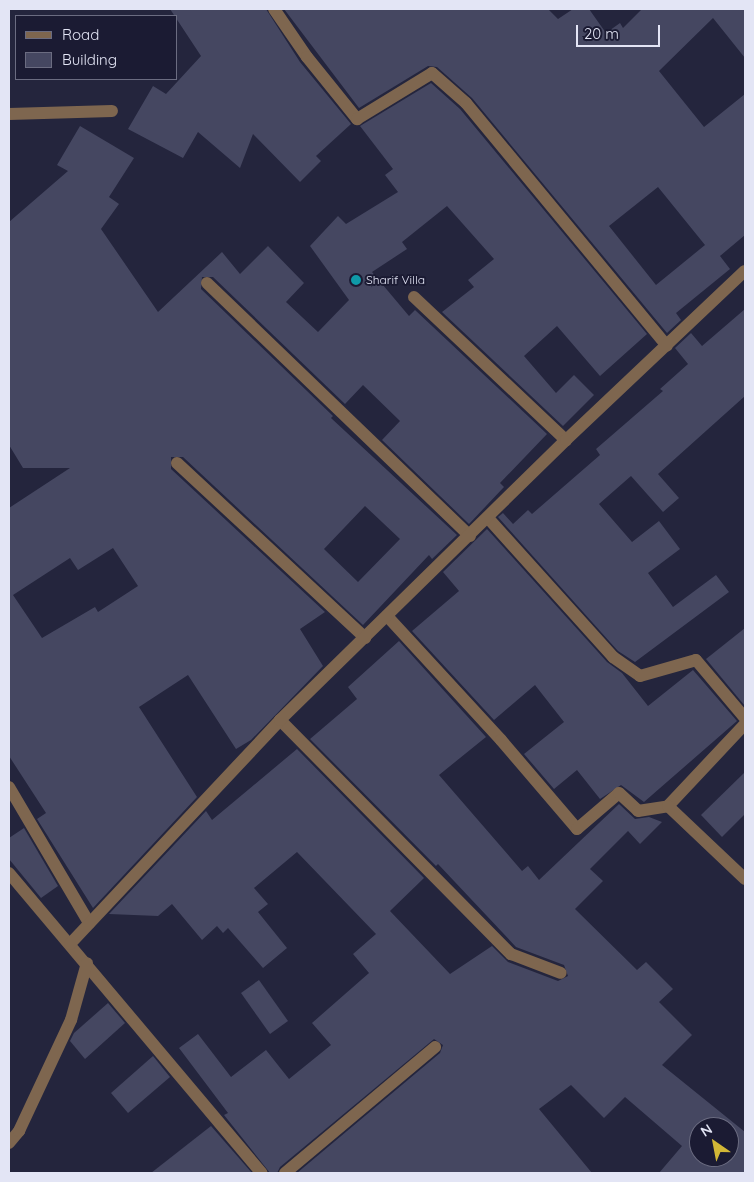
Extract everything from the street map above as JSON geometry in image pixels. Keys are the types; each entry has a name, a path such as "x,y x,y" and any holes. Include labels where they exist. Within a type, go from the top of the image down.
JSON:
{"street":[{"path":"274,9 307,57 357,119 432,73 466,104 667,346"},
{"path":"9,114 112,112"},
{"path":"70,944 280,720 566,440 745,271"},
{"path":"207,283 470,536"},
{"path":"414,297 566,440"},
{"path":"177,463 365,638"},
{"path":"488,518 612,657 640,676 696,660 745,718"},
{"path":"387,616 501,740 577,829 619,793 638,812 668,806 745,724"},
{"path":"280,720 511,954 561,973"},
{"path":"9,787 89,923"},
{"path":"668,806 745,878"},
{"path":"9,873 87,963 262,1173"},
{"path":"9,1143 19,1131 70,1020 87,963"},
{"path":"285,1173 435,1047"}],"building":[{"path":"170,9 266,9 300,62 351,124 316,156 321,161 300,182 253,134 240,168 198,132 183,158 128,129 153,86 166,94 201,56 178,21 178,15 174,15"},
{"path":"284,9 548,9 558,19 573,9 589,9 606,33 620,23 623,28 642,9 745,9 745,58 713,18 659,71 704,127 745,94 745,235 720,256 730,269 676,313 681,320 667,333 472,98 437,67 428,66 359,108","holes":["658,187 705,245 656,285 609,226"]},
{"path":"431,83 460,109 647,334 600,376 557,326 524,356 556,393 574,375 594,395 563,426 442,312 474,287 468,280 494,259 447,206 402,242 407,249 372,272 409,316 415,310 547,434 500,483 504,487 469,524 382,440 400,421 363,385 345,404 213,277 202,277 201,289 333,416 331,418 457,535 432,559 429,555 363,625 183,457 171,457 171,469 325,612 300,629 323,666 251,740 236,749 188,675 139,707 197,797 93,908 37,819 46,813 9,756 9,508 70,468 23,468 9,445 9,222 68,171 57,165 80,126 134,158 109,197 119,204 101,229 158,312 222,252 240,274 268,246 304,283 286,302 318,332 349,300 310,246 338,216 346,224 398,192 385,175 393,169 360,126","holes":["365,506 400,539 358,582 324,549","113,548 138,586 98,612 95,607 42,638 13,595 70,558 78,570"]},
{"path":"745,309 745,396 658,474 679,498 663,512 631,476 599,504 632,542 659,521 680,549 648,573 673,607 716,575 729,592 635,662 618,651 498,517 503,513 513,524 528,510 532,514 600,455 596,449 663,391 660,389 688,364 675,348 691,333 702,346"},
{"path":"487,529 607,662 622,673 648,706 693,670 737,721 644,802 621,785 600,799 577,770 554,789 524,754 564,722 535,685 494,720 412,631 459,591 443,572"},
{"path":"745,628 745,706 706,659"},
{"path":"399,641 486,737 439,775 522,871 528,866 539,880 619,804 635,819 649,817 662,822 640,844 628,831 590,869 603,881 575,909 637,970 646,962 673,989 659,1002 692,1035 662,1065 726,1117 689,1117 689,1167 739,1167 739,1127 745,1132 745,1173 659,1173 682,1146 625,1097 604,1118 571,1085 539,1109 592,1173 297,1173 440,1053 443,1045 434,1039 280,1167 277,1173 270,1173 224,1115 228,1113 179,1048 198,1034 231,1077 266,1050 289,1079 331,1045 312,1023 369,973 353,954 376,934 297,852 254,888 268,904 258,912 287,948 263,968 228,928 223,933 217,926 202,940 172,904 158,916 109,914 206,811 212,820 297,749 424,878 390,911 450,974 492,946 508,962 558,981 568,976 564,965 516,947 438,864 436,866 310,739 357,699 348,687"},
{"path":"745,772 745,814 722,837 701,815"},
{"path":"24,828 58,886 41,898 9,859 9,838"},
{"path":"259,980 288,1021 270,1034 241,993"},
{"path":"108,1003 125,1023 85,1059 70,1041 74,1033"},
{"path":"153,1056 170,1077 128,1113 111,1093"},
{"path":"211,1126 252,1173 151,1173"}],"place":[{"name":"Sharif Villa","path":"356,280"}]}
